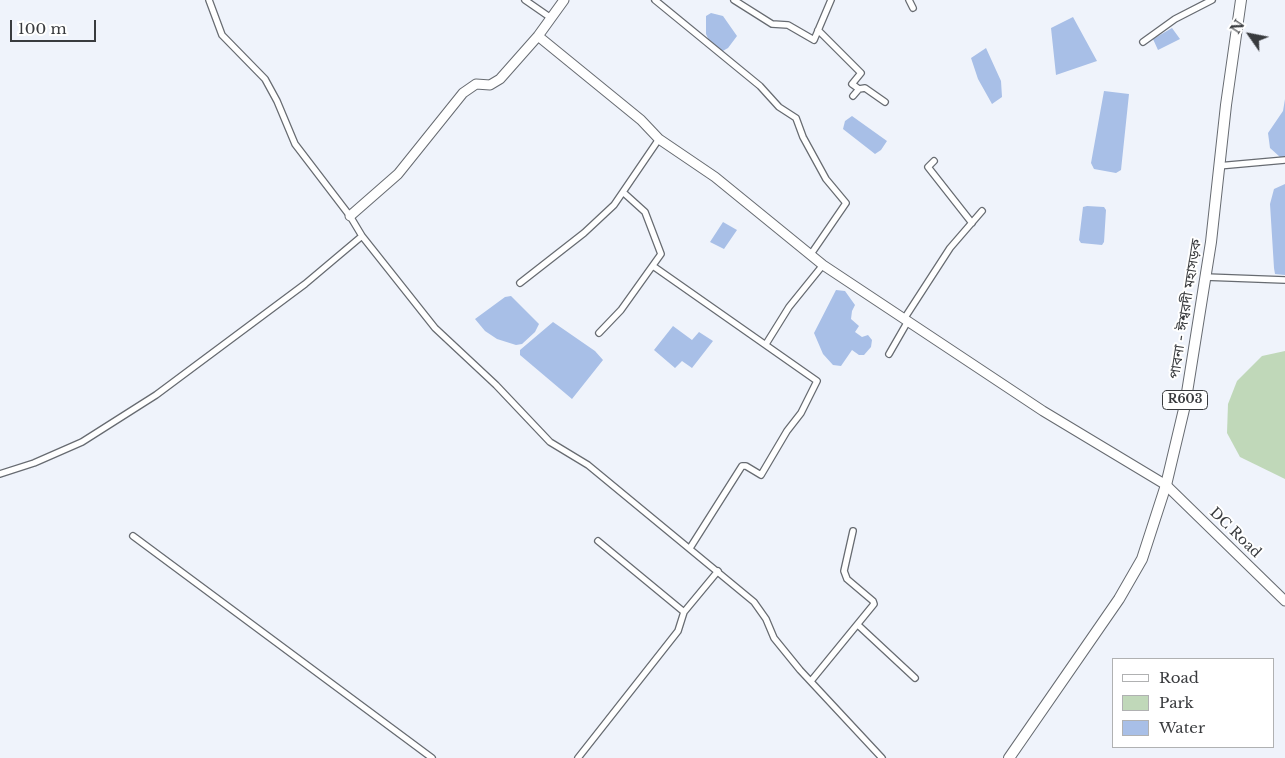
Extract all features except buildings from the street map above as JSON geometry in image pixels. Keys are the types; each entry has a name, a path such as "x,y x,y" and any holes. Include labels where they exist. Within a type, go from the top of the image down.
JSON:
{"main road":[{"name":"পাবনা - ঈশ্বরদী মহাসড়ক","path":"1009,758 1119,599 1142,559 1166,485 1184,404 1205,277 1241,0"}],"street":[{"path":"209,0 222,36 265,79 278,101 294,144 350,216 362,236 434,328 496,384 550,442 588,466 754,602 766,619 774,638 882,758"},
{"path":"525,0 551,18"},
{"path":"350,216 398,174 463,93 476,84 490,84 500,79 538,36 564,0"},
{"path":"655,0 760,86 779,107 796,118 803,137 826,179 846,203 811,254"},
{"path":"734,0 772,24 788,25 814,40 831,0"},
{"path":"909,0 914,8"},
{"path":"1143,42 1175,19 1212,0"},
{"path":"818,30 861,73 852,84 859,89"},
{"name":"DC Road","path":"538,36 641,120 659,138 715,177 823,265 1043,411 1166,485 1285,601"},
{"path":"853,96 859,89 865,88 885,102"},
{"path":"520,284 584,233 624,193 659,138"},
{"path":"1218,166 1285,160"},
{"path":"934,161 928,167 972,222"},
{"path":"599,333 621,310 661,254 661,249 645,212 624,193"},
{"path":"889,354 932,272 982,212"},
{"path":"0,474 34,463 82,442 156,395 297,290 362,236"},
{"path":"766,344 789,307 823,265"},
{"path":"653,266 766,344 815,379 817,383 761,474 746,466 742,466 690,548"},
{"path":"1205,277 1285,280"},
{"path":"811,681 874,604 873,601 846,579 844,572 853,531"},
{"path":"133,536 432,758"},
{"path":"598,541 684,612"},
{"path":"578,758 678,631 684,612 718,571"},
{"path":"858,625 915,678"}],"green space":[{"path":"1285,351 1285,479 1240,457 1227,433 1228,404 1237,381 1262,356"}],"water":[{"path":"711,13 723,16 737,36 728,48 721,52 711,45 706,34 706,16"},
{"path":"1073,17 1097,61 1056,75 1051,28"},
{"path":"1172,28 1180,39 1158,50 1153,39"},
{"path":"986,48 1001,81 1002,97 992,104 978,79 971,58"},
{"path":"1104,91 1129,94 1121,170 1116,173 1094,169 1091,163"},
{"path":"1285,99 1285,157 1280,157 1270,148 1268,133 1283,111"},
{"path":"852,116 887,141 881,150 875,154 843,129 845,121"},
{"path":"1285,184 1285,275 1275,274 1270,204 1274,189"},
{"path":"1083,207 1104,207 1106,210 1104,242 1102,245 1081,243 1079,240"},
{"path":"723,222 737,230 724,249 710,242"},
{"path":"836,290 845,291 855,305 851,319 859,326 855,332 862,337 868,335 872,340 871,347 864,355 859,355 852,350 841,366 833,365 823,354 814,333"},
{"path":"511,296 539,324 535,332 522,344 516,345 497,339 485,331 475,319 505,297"},
{"path":"553,322 595,351 603,360 572,399 520,355 520,350"},
{"path":"673,326 692,340 699,332 713,341 692,368 682,361 675,368 654,350"}]}
